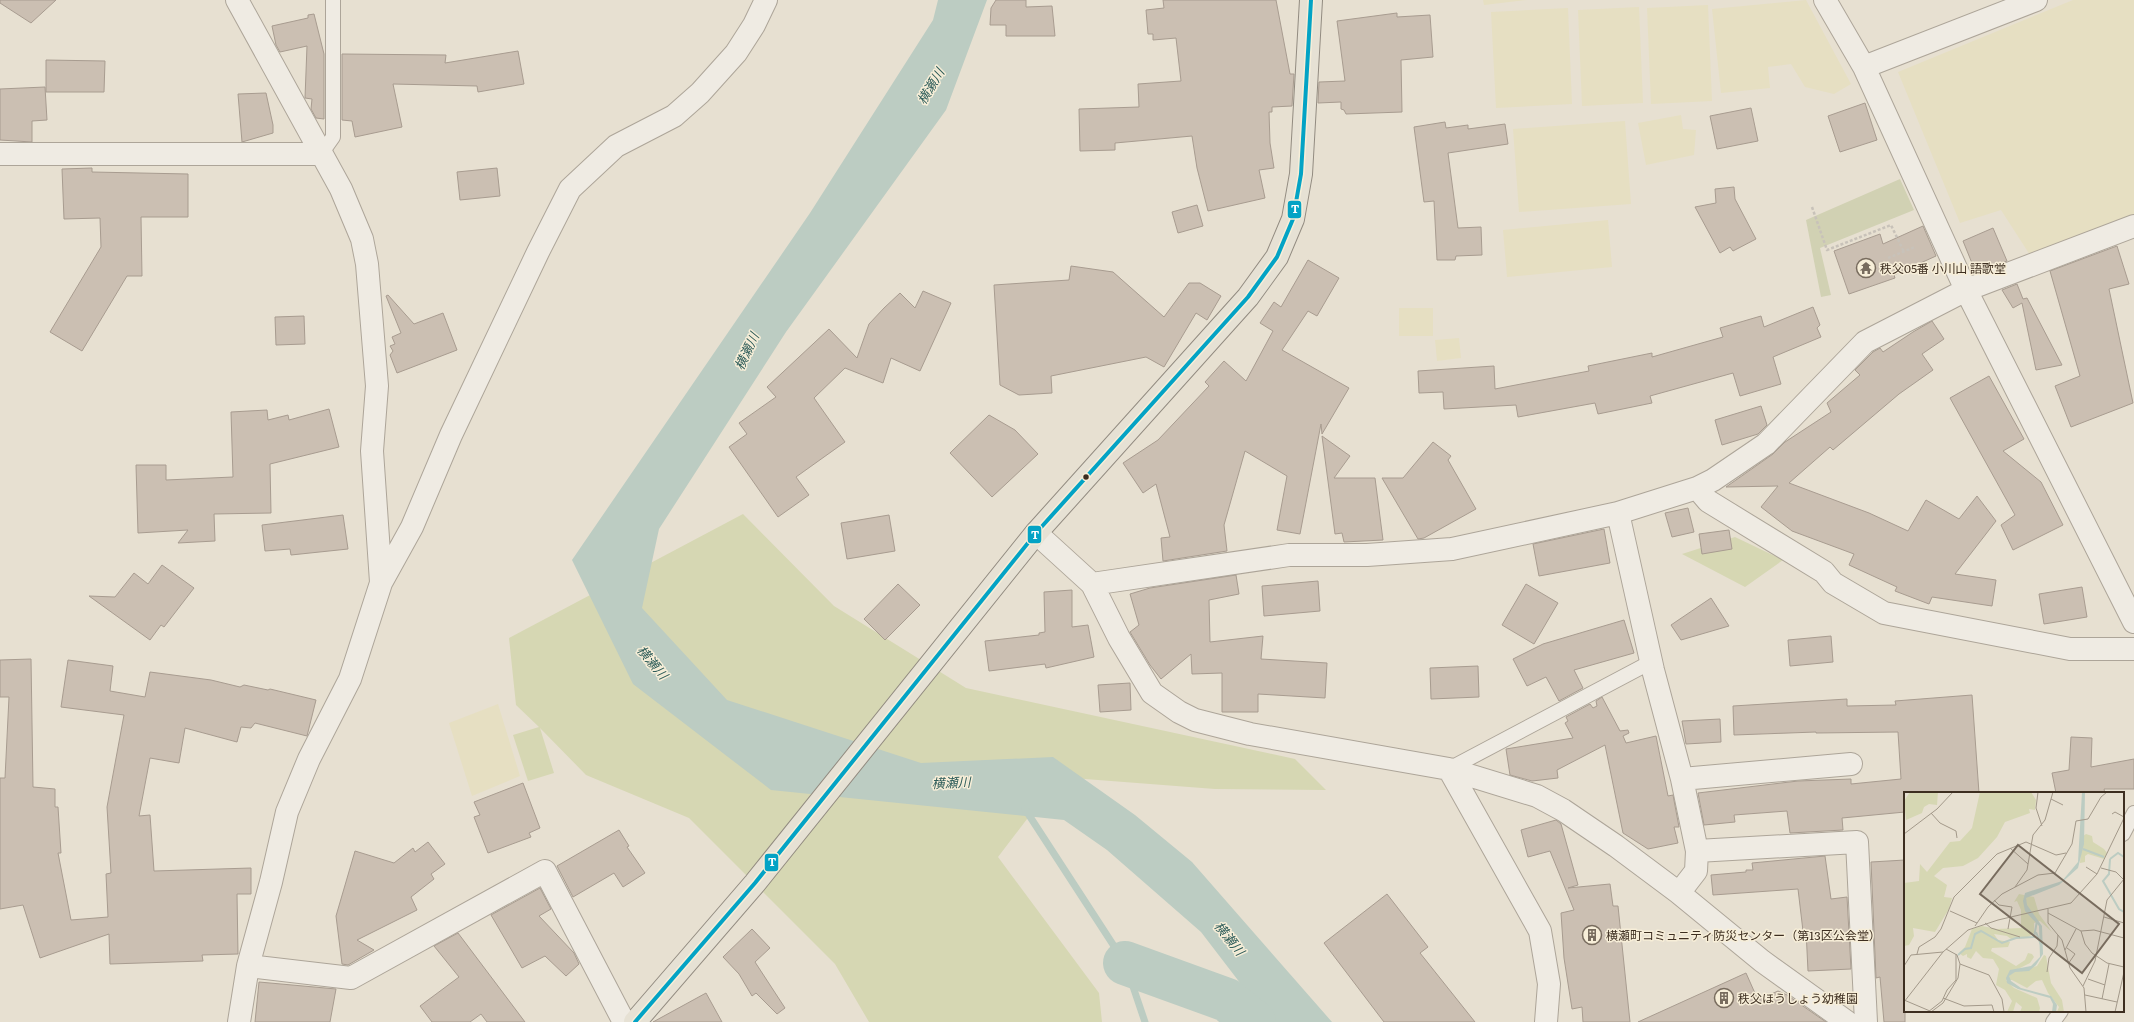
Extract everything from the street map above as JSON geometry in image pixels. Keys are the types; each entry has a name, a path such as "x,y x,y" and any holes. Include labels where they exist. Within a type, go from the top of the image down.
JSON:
{"main road":[{"path":"635,1022 755,883 1036,533 1248,298 1277,257 1293,219 1301,174 1310,0"}],"street":[{"path":"237,0 340,189 362,239 367,264 377,386 372,451 381,583"},
{"path":"239,1022 248,966 271,882 287,812 309,759 350,679 381,583 412,527 451,435 498,335 570,189 616,146 674,116 700,93 736,53 754,25 766,0"},
{"path":"1825,0 1864,67 1966,290 2134,622"},
{"path":"1864,67 2036,0"},
{"path":"0,154 321,154"},
{"path":"1092,584 1288,555 1367,555 1452,549 1618,513 1697,488 1713,480 1766,444 1865,342 1966,290 2134,226"},
{"path":"1697,488 1708,501 1824,572 1833,584 1884,613 2070,649 2134,649"},
{"path":"1618,513 1651,662 1682,778 1697,851 1696,871 1679,893"},
{"path":"1036,533 1092,584 1119,638 1152,693 1179,712 1195,720 1250,734 1449,769 1537,796 1563,810 1616,846 1679,893 1762,960 1847,1022"},
{"path":"1682,778 1851,764"},
{"path":"1449,769 1540,931 1549,984 1546,1022"},
{"path":"1697,851 1857,842 1866,1022"},
{"path":"248,966 351,978 545,871 624,1022"}],"lane":[{"path":"321,154 333,137 333,0"},
{"path":"1449,769 1651,662"},
{"path":"2124,832 2134,813"},
{"path":"2053,1022 2060,1012"}],"path":[{"path":"1812,207 1827,250 1891,225 1904,252"},
{"path":"1888,258 1915,247"}],"shaded area":[{"path":"1483,0 1527,0 1484,5"},
{"path":"1806,0 1851,84 1834,94 1805,87 1791,64 1768,67 1770,88 1721,93 1712,9"},
{"path":"2073,0 2134,0 2134,217 2030,255 2001,210 1960,223 1898,72"},
{"path":"1708,5 1712,101 1651,104 1647,8"},
{"path":"1639,7 1643,103 1582,106 1578,10"},
{"path":"1568,8 1572,104 1496,108 1491,12"},
{"path":"1681,115 1683,129 1696,130 1694,155 1646,165 1638,123"},
{"path":"1625,121 1631,204 1519,212 1513,129"},
{"path":"1608,220 1612,267 1507,277 1503,230"},
{"path":"1399,308 1433,308 1433,336 1399,336"},
{"path":"1459,338 1461,358 1437,361 1435,340"},
{"path":"498,704 520,776 472,796 449,723"}],"green space":[{"path":"1900,179 1914,210 1820,248 1831,295 1821,297 1806,220"},
{"path":"743,514 834,606 966,688 1295,759 1326,790 1215,789 1059,777 998,857 1099,993 1102,1022 869,1022 835,964 689,818 586,775 540,728 554,773 528,781 513,735 539,727 516,705 509,638"},
{"path":"1735,537 1783,560 1745,587 1682,554"}],"water":[{"name":"横瀬川","path":"938,0 987,0 946,110 786,332 659,529 642,608 727,700 921,763 1053,757 1135,815 1192,862 1332,1022 1270,1022 1201,932 1107,850 1064,820 771,790 633,684 572,560 810,213 933,20"}],"building":[{"path":"0,0 56,0 31,23 0,3"},
{"path":"996,0 1026,0 1026,7 1052,6 1055,36 1006,36 1006,25 990,25 991,8"},
{"path":"1163,0 1276,0 1290,74 1294,74 1292,106 1272,107 1272,112 1269,112 1270,143 1274,168 1259,170 1265,198 1208,211 1197,168 1192,136 1115,143 1115,150 1080,151 1079,109 1139,107 1138,84 1181,81 1176,38 1153,40 1153,34 1148,34 1146,10 1164,8"},
{"path":"1397,13 1397,17 1430,15 1433,57 1401,60 1402,112 1346,114 1344,110 1341,109 1341,102 1318,103 1319,82 1345,81 1337,21"},
{"path":"314,14 324,54 324,119 316,118 311,109 312,99 305,98 307,46 280,52 276,45 272,26 308,18 308,15"},
{"path":"518,51 524,84 478,92 477,86 393,84 402,127 355,137 352,121 342,120 342,54 446,55 445,63"},
{"path":"46,60 105,61 104,92 46,92"},
{"path":"45,87 47,120 32,121 32,142 0,140 0,89"},
{"path":"266,93 273,125 273,133 242,142 238,94"},
{"path":"1865,103 1877,140 1840,152 1828,116"},
{"path":"1751,108 1758,141 1717,149 1710,116"},
{"path":"1445,122 1446,128 1468,125 1468,129 1505,124 1508,144 1448,153 1458,228 1481,227 1482,255 1456,256 1455,260 1437,260 1434,201 1424,202 1414,127"},
{"path":"92,168 92,172 188,174 188,217 141,217 142,276 127,276 82,351 50,332 101,247 100,218 64,219 62,169"},
{"path":"497,168 500,196 460,200 457,172"},
{"path":"1734,187 1735,199 1756,239 1733,251 1730,247 1720,253 1695,207 1716,203 1715,189"},
{"path":"1197,205 1203,226 1178,233 1172,212"},
{"name":"秩父05番 小川山 語歌堂","path":"1923,226 1936,256 1894,275 1895,278 1849,294 1834,251 1880,234 1883,244"},
{"path":"1993,228 2007,261 1976,273 1963,241"},
{"path":"2117,246 2129,284 2109,289 2133,403 2071,427 2055,386 2080,376 2050,271"},
{"path":"1308,260 1339,278 1317,316 1308,311 1282,350 1349,388 1322,434 1321,424 1300,534 1277,530 1287,476 1245,451 1224,525 1227,551 1163,561 1161,538 1170,537 1156,484 1143,493 1123,463 1158,440 1209,386 1205,382 1224,361 1246,381 1273,331 1260,323 1274,302 1281,307"},
{"path":"1071,266 1113,272 1164,317 1189,283 1200,283 1221,296 1207,320 1196,313 1164,367 1146,357 1051,376 1052,393 1019,395 1000,385 994,285 1069,280"},
{"path":"2017,284 2023,299 2027,298 2062,365 2036,370 2022,303 2013,308 2002,290"},
{"path":"923,291 951,303 920,371 891,358 883,383 845,368 814,398 845,442 796,477 809,495 778,517 729,447 747,434 739,423 776,397 767,387 829,329 857,358 869,324 884,308 900,293 915,308"},
{"path":"388,295 414,324 443,313 457,350 397,373 390,355 393,351 390,346 395,344 392,337 401,333 386,296"},
{"path":"1813,307 1820,325 1817,328 1821,337 1773,357 1781,384 1740,396 1733,373 1650,396 1652,403 1598,414 1595,403 1518,417 1516,405 1444,409 1443,392 1419,393 1418,371 1494,366 1495,389 1589,371 1588,366 1652,353 1652,357 1723,337 1720,328 1761,316 1764,327"},
{"path":"304,316 305,344 276,345 275,317"},
{"path":"1932,321 1944,339 1922,354 1933,370 1899,394 1833,450 1830,447 1789,483 1869,513 1908,531 1926,500 1959,519 1977,496 1996,521 1955,574 1996,580 1992,606 1932,597 1929,604 1895,591 1897,587 1849,565 1854,554 1792,531 1761,507 1778,486 1726,487 1773,454 1785,442 1831,412 1827,403 1860,375 1855,370 1873,352 1880,348 1883,352"},
{"path":"1989,376 2024,439 2003,451 2041,482 2063,525 2013,550 2001,525 2015,515 1950,398"},
{"path":"1761,406 1767,425 1758,434 1722,445 1715,420"},
{"path":"329,409 339,447 270,464 271,513 214,514 215,541 178,543 188,530 138,533 136,465 166,465 166,480 233,477 231,412 267,410 268,420 288,415 289,420"},
{"path":"989,415 1015,430 1038,454 992,497 950,453"},
{"path":"1322,436 1350,456 1334,478 1375,478 1383,540 1344,542 1342,533 1335,534"},
{"path":"1433,442 1451,456 1448,460 1476,509 1424,538 1418,539 1382,478 1403,478"},
{"path":"1688,508 1694,532 1672,537 1665,513"},
{"path":"343,515 348,549 291,555 290,549 265,551 262,525"},
{"path":"889,515 895,551 847,559 841,523"},
{"path":"1604,529 1610,563 1539,576 1533,544"},
{"path":"1729,530 1732,549 1702,554 1699,534"},
{"path":"162,565 194,588 164,627 161,625 150,640 89,596 115,597 134,573 148,584"},
{"path":"1236,575 1239,594 1209,600 1210,642 1263,636 1261,659 1327,663 1325,698 1258,694 1258,712 1222,712 1222,673 1192,674 1191,654 1161,679 1150,665 1130,632 1139,625 1130,594 1150,588"},
{"path":"1318,581 1320,611 1264,616 1262,586"},
{"path":"898,584 920,605 885,640 864,619"},
{"path":"1526,584 1558,603 1534,644 1502,625"},
{"path":"2082,587 2087,617 2044,624 2039,594"},
{"path":"1072,590 1072,627 1088,625 1094,657 1046,668 1045,664 989,671 985,641 1039,635 1039,633 1045,632 1044,592"},
{"path":"1711,598 1729,626 1681,640 1671,625"},
{"path":"1624,620 1634,653 1574,670 1583,688 1559,701 1546,677 1527,686 1513,659 1543,644"},
{"path":"1831,636 1833,662 1790,666 1788,640"},
{"path":"31,659 33,787 55,789 55,807 58,807 61,853 58,853 71,920 108,917 106,874 111,873 107,807 124,715 61,707 68,660 113,666 110,691 145,697 150,672 211,680 240,687 244,685 268,690 270,689 316,700 307,736 255,723 251,728 241,727 237,742 185,728 179,763 150,758 139,816 150,815 154,871 251,868 251,894 237,894 238,954 202,955 203,961 110,964 109,934 40,958 23,905 0,909 0,778 5,778 9,697 0,697 0,660"},
{"path":"1478,666 1479,697 1431,699 1430,668"},
{"path":"1130,683 1131,710 1100,712 1098,685"},
{"path":"1972,695 1979,792 1904,792 1904,812 1842,818 1843,830 1790,833 1787,811 1734,815 1735,822 1704,825 1698,793 1798,781 1851,779 1851,784 1901,779 1898,732 1816,732 1734,735 1733,706 1847,699 1847,706 1896,705 1895,701"},
{"path":"1602,697 1620,731 1628,730 1629,733 1623,736 1626,743 1656,736 1668,796 1673,795 1679,827 1674,827 1678,843 1648,849 1623,833 1605,745 1557,770 1558,778 1532,781 1510,775 1506,749 1573,738 1565,723 1568,721 1566,717 1590,704 1593,708 1597,706 1596,701"},
{"path":"1720,719 1721,742 1686,744 1682,721"},
{"path":"2071,737 2092,738 2091,767 2134,759 2134,789 2104,789 2105,792 2056,792 2052,773 2069,770"},
{"path":"523,783 540,828 529,833 531,837 488,853 474,817 480,815 474,802"},
{"name":"横瀬町コミュニティ防災センター（第13区公会堂）","path":"1556,820 1561,824 1578,885 1568,888 1610,884 1613,906 1618,906 1630,1022 1583,1022 1582,1007 1572,1009 1564,958 1561,913 1574,910 1550,851 1528,857 1521,830"},
{"path":"619,830 629,846 627,847 645,873 623,887 614,873 573,897 557,866"},
{"path":"428,842 445,864 431,874 434,879 411,897 417,910 357,940 374,950 348,965 342,964 336,916 355,851 394,863 413,848 415,852"},
{"path":"1825,856 1831,899 1847,897 1851,969 1808,971 1806,930 1803,931 1798,889 1713,895 1711,875 1753,870 1752,863"},
{"path":"1904,860 1905,1022 1884,1022 1880,977 1876,978 1871,862"},
{"path":"540,888 551,909 539,916 574,953 579,964 566,976 545,956 522,968 491,915"},
{"path":"1387,894 1428,947 1420,953 1475,1022 1384,1022 1324,943"},
{"path":"752,929 770,948 755,962 785,1008 777,1014 756,993 752,996 739,974 723,957"},
{"path":"458,933 525,1022 487,1022 481,1014 470,1022 432,1022 420,1006 459,977 434,946"},
{"name":"秩父ほうしょう幼稚園","path":"1746,973 1758,1000 1778,991 1787,995 1826,1022 1638,1022"},
{"path":"259,982 336,989 330,1022 255,1022"},
{"path":"706,993 722,1022 653,1022"}],"waterway":[{"path":"1025,809 1125,963 1145,1022"},
{"path":"1125,963 1227,1000 1254,1022"}],"transit line":[{"name":"T","path":"635,1022 755,883 1036,533 1248,297 1277,257 1293,219 1301,174 1311,0"}],"place":[{"name":"秩父05番 小川山 語歌堂","path":"1866,268"},
{"name":"横瀬町コミュニティ防災センター（第13区公会堂）","path":"1592,935"},
{"name":"秩父ほうしょう幼稚園","path":"1724,998"}]}
